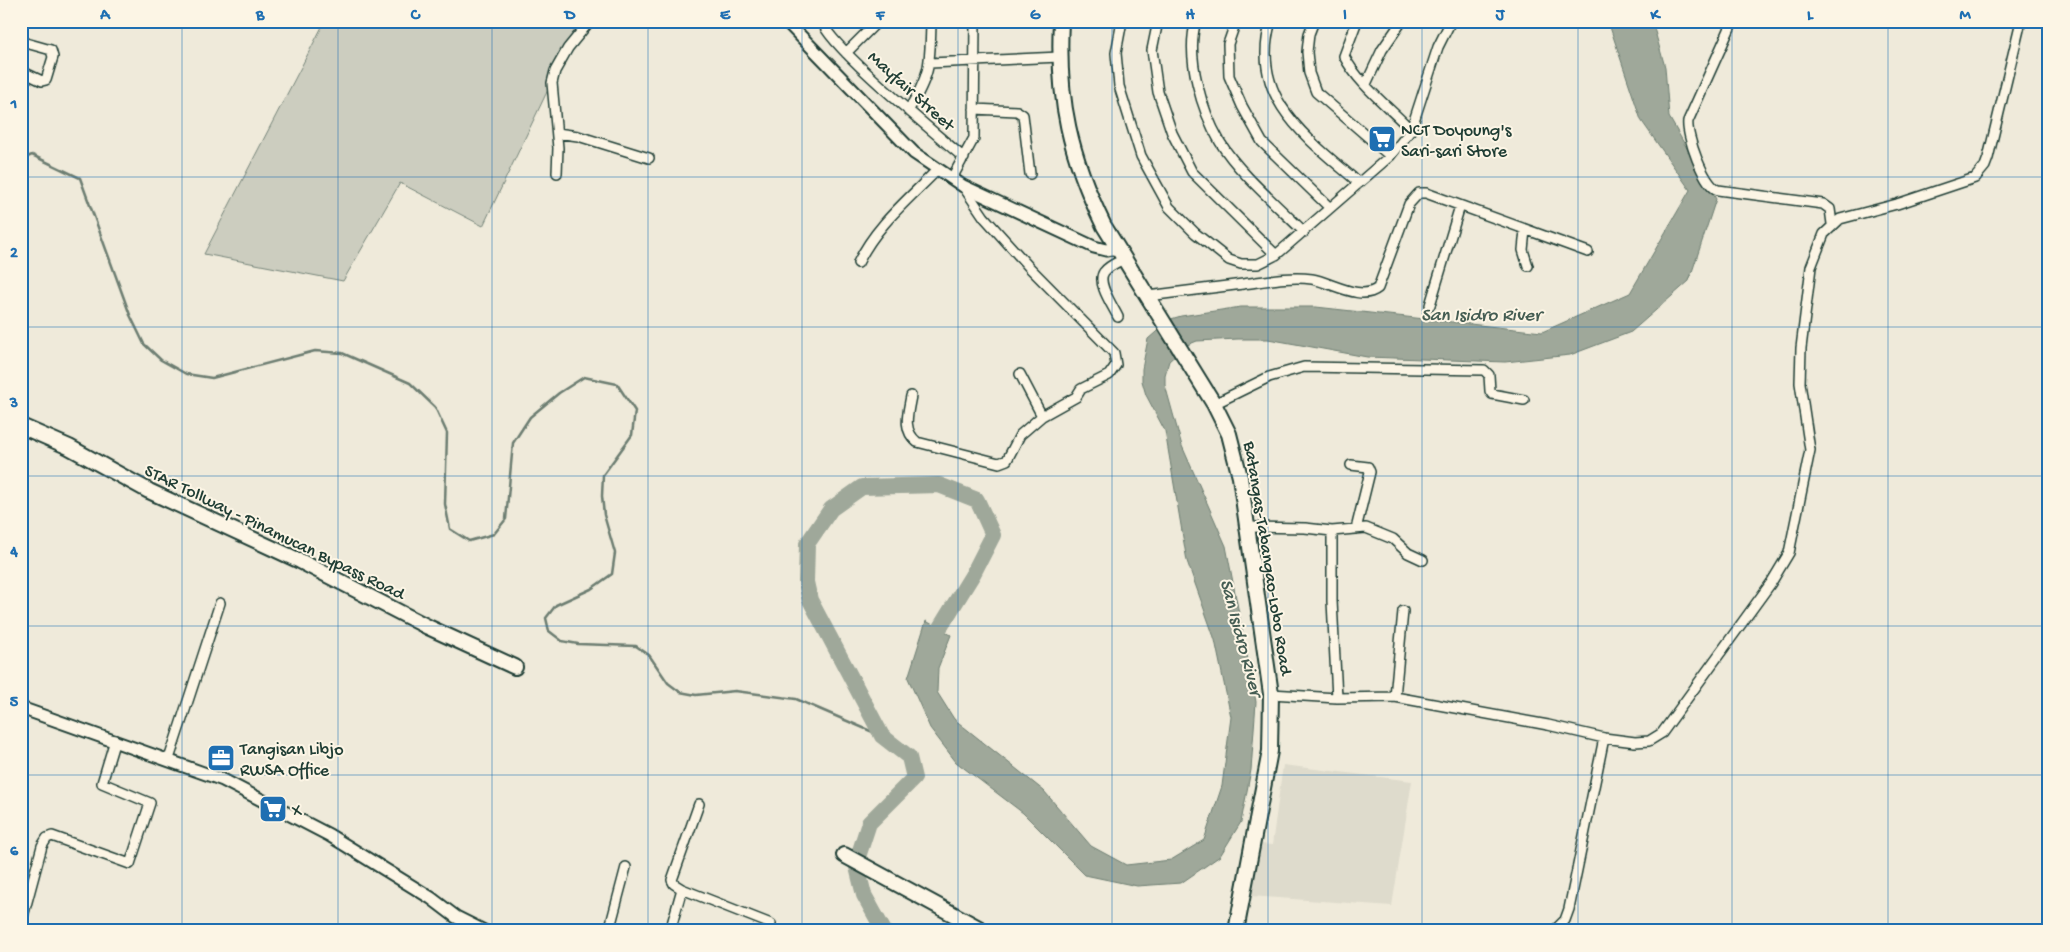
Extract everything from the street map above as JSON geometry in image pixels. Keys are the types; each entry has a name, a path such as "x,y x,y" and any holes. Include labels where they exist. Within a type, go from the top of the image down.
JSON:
{"main road":[{"name":"Batangas-Tabangao-Lobo Road","path":"1062,21 1060,57 1064,107 1072,146 1093,202 1121,254 1214,404 1229,434 1240,477 1271,694 1270,751 1236,931"},
{"name":"STAR Tollway - Pinamucan Bypass Road","path":"21,426 69,447 149,491 300,560 428,627 514,666"},
{"path":"844,855 984,931"}],"street":[{"path":"558,173 557,134 552,83 574,40 590,21"},
{"path":"786,21 914,152 938,169 963,186 1094,247 1121,254"},
{"name":"Mayfair Street","path":"822,21 846,53 908,111 964,158"},
{"path":"846,53 878,21"},
{"path":"908,111 924,85 930,62 930,21"},
{"path":"952,178 974,138 973,60 975,21"},
{"path":"1122,21 1116,53 1119,86 1141,156 1169,206 1195,233 1229,260 1241,264 1258,264 1276,255 1390,156 1411,130 1438,47 1451,21"},
{"path":"1158,21 1152,50 1158,92 1172,133 1192,172 1276,255"},
{"path":"1196,21 1192,55 1195,73 1208,116 1221,143 1250,178 1304,232"},
{"path":"1236,21 1228,44 1229,76 1242,106 1262,142 1330,208"},
{"path":"1271,21 1265,42 1266,68 1282,110 1313,143 1359,183"},
{"path":"1314,21 1309,34 1307,52 1309,73 1316,92 1390,156"},
{"path":"1357,21 1344,56 1349,65 1366,84 1411,130"},
{"path":"1366,84 1382,50 1402,21"},
{"path":"1732,21 1688,121 1688,133 1707,182 1718,190 1823,204 1830,209 1832,224"},
{"path":"1271,694 1337,698 1395,697 1548,725 1604,738 1635,742 1649,741 1662,733 1771,583 1789,553 1810,450 1800,368 1811,267 1824,234 1832,224 1849,216 1897,204 1975,178 1985,166 1988,158 2022,21"},
{"path":"21,49 26,43 31,43 51,50 53,57 46,80 42,81 21,71"},
{"path":"930,62 1060,57"},
{"path":"974,109 1017,111 1023,115 1030,174"},
{"path":"557,134 578,136 649,158"},
{"path":"858,263 868,243 879,228 938,169"},
{"path":"911,396 907,426 910,436 917,442 999,463 1007,460 1020,435 1042,416 1076,396 1081,389 1109,375 1116,365 1116,356 1028,268 984,217 963,186"},
{"path":"1148,296 1285,278 1312,279 1368,294 1378,288 1409,204 1416,195 1426,193 1588,252"},
{"path":"1430,305 1460,206"},
{"path":"1526,230 1523,250 1528,266"},
{"path":"1118,317 1103,284 1102,275 1121,254"},
{"path":"1214,404 1268,377 1304,367 1484,370 1489,375 1490,391 1492,394 1524,400"},
{"path":"1020,374 1042,416"},
{"path":"1351,465 1368,467 1370,472 1356,529"},
{"path":"1248,527 1305,528 1332,531 1366,528 1393,539 1408,553 1423,560"},
{"path":"1332,531 1332,601 1337,698"},
{"path":"169,759 220,603"},
{"path":"1395,697 1403,611"},
{"path":"21,708 169,759 223,780 329,835 456,916 484,931"},
{"path":"1554,931 1565,920 1569,909 1604,738"},
{"path":"21,924 42,846 47,838 52,836 130,864 150,804 102,783 115,740"},
{"path":"699,804 672,880 674,884 682,889 771,924 769,931"},
{"path":"608,931 626,867"},
{"path":"670,931 682,889"}],"shaded area":[{"path":"325,21 586,21 555,75 483,226 400,183 343,281 204,254"},
{"path":"1283,765 1412,781 1392,906 1250,896 1260,844 1272,845"}],"water":[{"path":"1608,21 1652,21 1665,67 1669,117 1716,199 1689,281 1631,332 1570,355 1505,362 1367,357 1268,339 1238,339 1197,341 1187,345 1169,361 1165,375 1165,385 1182,446 1226,546 1256,702 1251,770 1241,822 1220,856 1181,883 1137,886 1085,875 1023,813 956,762 930,728 908,678 926,621 951,635 938,668 937,692 954,719 1044,791 1091,846 1126,865 1171,860 1204,840 1222,786 1231,717 1215,640 1187,561 1165,431 1146,395 1142,381 1142,369 1148,339 1171,319 1241,307 1316,307 1542,332 1630,293 1690,190 1641,120"}],"waterway":[{"path":"21,160 32,155 80,178 130,315 144,344 161,360 186,374 212,378 315,351 342,353 410,383 435,407 447,433 445,504 450,529 469,541 494,534 506,519 513,443 530,417 559,393 584,377 617,384 635,411 632,435 603,475 602,496 604,515 615,553 612,574 591,589 556,605 546,618 549,631 562,641 578,644 636,646 649,655 668,683 680,692 696,695 735,691 796,699 882,736"},
{"name":"San Isidro River","path":"884,931 864,895 856,863 869,823 914,778 909,757 882,736 810,600 806,582 807,544 831,509 862,487 939,485 977,500 993,535 973,574 928,647"}],"place":[{"name":"NCT Doyoung's Sari-sari Store","path":"1382,139"},
{"name":"Tangisan Libjo RWSA Office","path":"221,758"},
{"name":"X","path":"273,809"}]}
